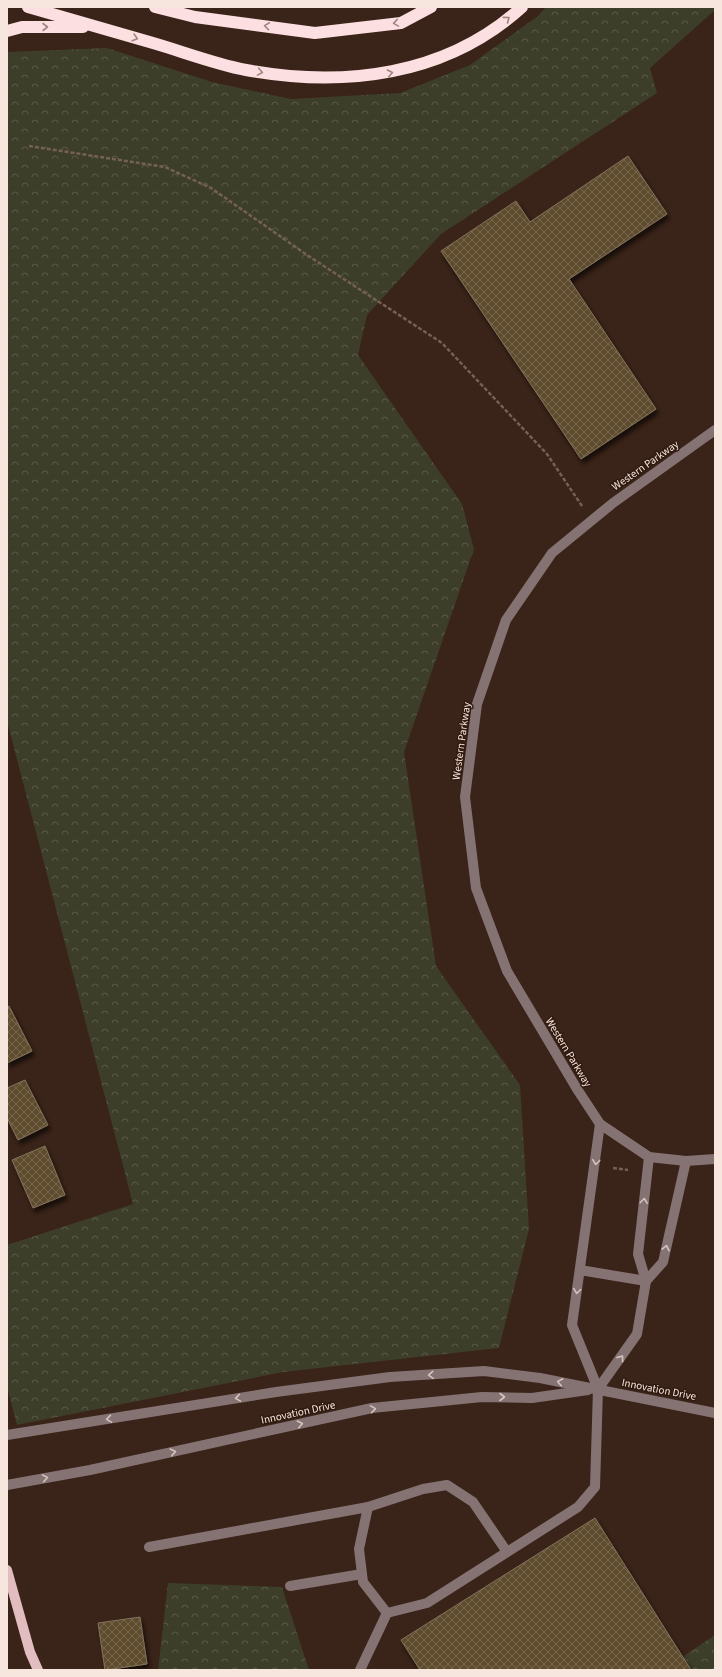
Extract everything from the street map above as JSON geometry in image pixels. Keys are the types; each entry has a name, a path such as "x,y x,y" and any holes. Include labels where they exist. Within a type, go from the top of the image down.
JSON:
{"highway":[{"path":"28,7 245,70 289,76 325,78 384,74 427,63 478,39 522,7"},
{"path":"155,7 195,17 315,33 401,23 431,7"},
{"path":"175,7 195,17"},
{"path":"7,31 22,27 98,27"}],"main road":[{"path":"7,1570 30,1652 38,1670"}],"street":[{"name":"Western Parkway","path":"715,430 618,499 552,553 506,620 477,704 465,797 476,888 507,971 576,1090 600,1124 649,1157 686,1161 715,1159"},
{"path":"387,1613 428,1603 578,1507 595,1487 598,1389 572,1325 600,1124"},
{"path":"598,1389 637,1334 646,1281 638,1254 649,1157"},
{"path":"646,1281 663,1262 686,1161"},
{"path":"580,1270 646,1281"},
{"name":"Innovation Drive","path":"7,1436 276,1392 390,1377 484,1371 540,1378 715,1413"},
{"name":"Innovation Drive","path":"7,1484 90,1470 372,1408 482,1397 532,1398 598,1389"},
{"path":"149,1547 368,1508 423,1489 447,1485 473,1502 507,1552"},
{"path":"368,1508 359,1549 363,1582 387,1613"},
{"path":"290,1586 362,1574"},
{"path":"360,1670 387,1613"}],"path":[{"path":"29,146 165,167 211,188 307,255 442,342 547,454 591,520"},
{"path":"613,1168 628,1170"}],"green space":[{"path":"546,7 715,7 715,10 650,68 657,93 441,234 367,315 358,355 462,504 474,549 404,752 436,966 520,1085 529,1229 499,1348 283,1372 17,1425 7,1387 7,1245 133,1204 7,721 7,52 107,48 212,82 291,99 400,93 470,65 538,16"},
{"path":"168,1583 282,1587 309,1670 158,1670"},
{"path":"715,1635 715,1670 663,1670"}],"building":[{"path":"628,156 667,214 569,279 656,409 581,459 441,251 516,201 530,222"},
{"path":"9,1006 32,1051 7,1063 7,1007"},
{"path":"25,1080 48,1125 18,1140 7,1118 7,1088"},
{"path":"45,1146 65,1195 33,1208 12,1160"},
{"path":"595,1518 691,1670 420,1670 401,1640"},
{"path":"140,1617 147,1664 105,1670 98,1623"}]}
